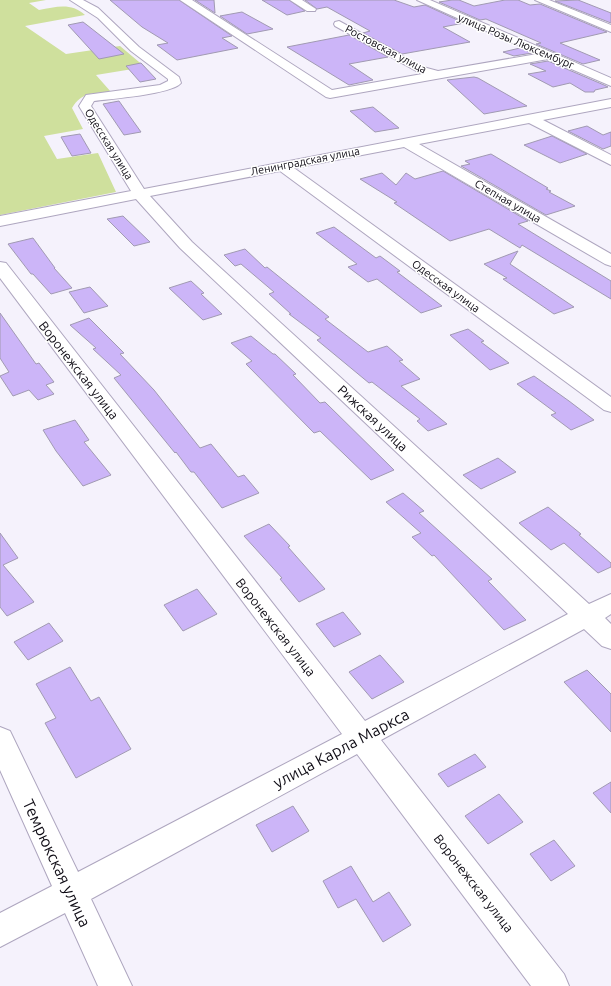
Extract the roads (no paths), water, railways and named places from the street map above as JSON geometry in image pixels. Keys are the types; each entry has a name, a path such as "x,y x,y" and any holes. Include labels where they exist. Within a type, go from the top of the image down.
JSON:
{"street":[{"name":"Одесская улица","path":"75,0 93,8 103,15 135,48 173,77 175,83 163,88 90,98 84,106 139,193"},
{"path":"185,0 330,94 434,74 454,73 550,56"},
{"path":"295,0 311,9"},
{"name":"улица Розы Люксембург","path":"422,0 611,82"},
{"path":"540,0 611,29"},
{"name":"Ростовская улица","path":"339,24 419,69 434,74"},
{"name":"Ленинградская улица","path":"0,221 611,103"},
{"path":"530,118 611,161"},
{"name":"Степная улица","path":"405,142 611,261"},
{"name":"Одесская улица","path":"282,166 611,406"},
{"name":"Рижская улица","path":"139,193 186,245 611,639"},
{"name":"Воронежская улица","path":"0,267 552,986"},
{"name":"улица Карла Маркса","path":"0,931 611,603"},
{"name":"Темрюкская улица","path":"0,739 115,986"}]}
